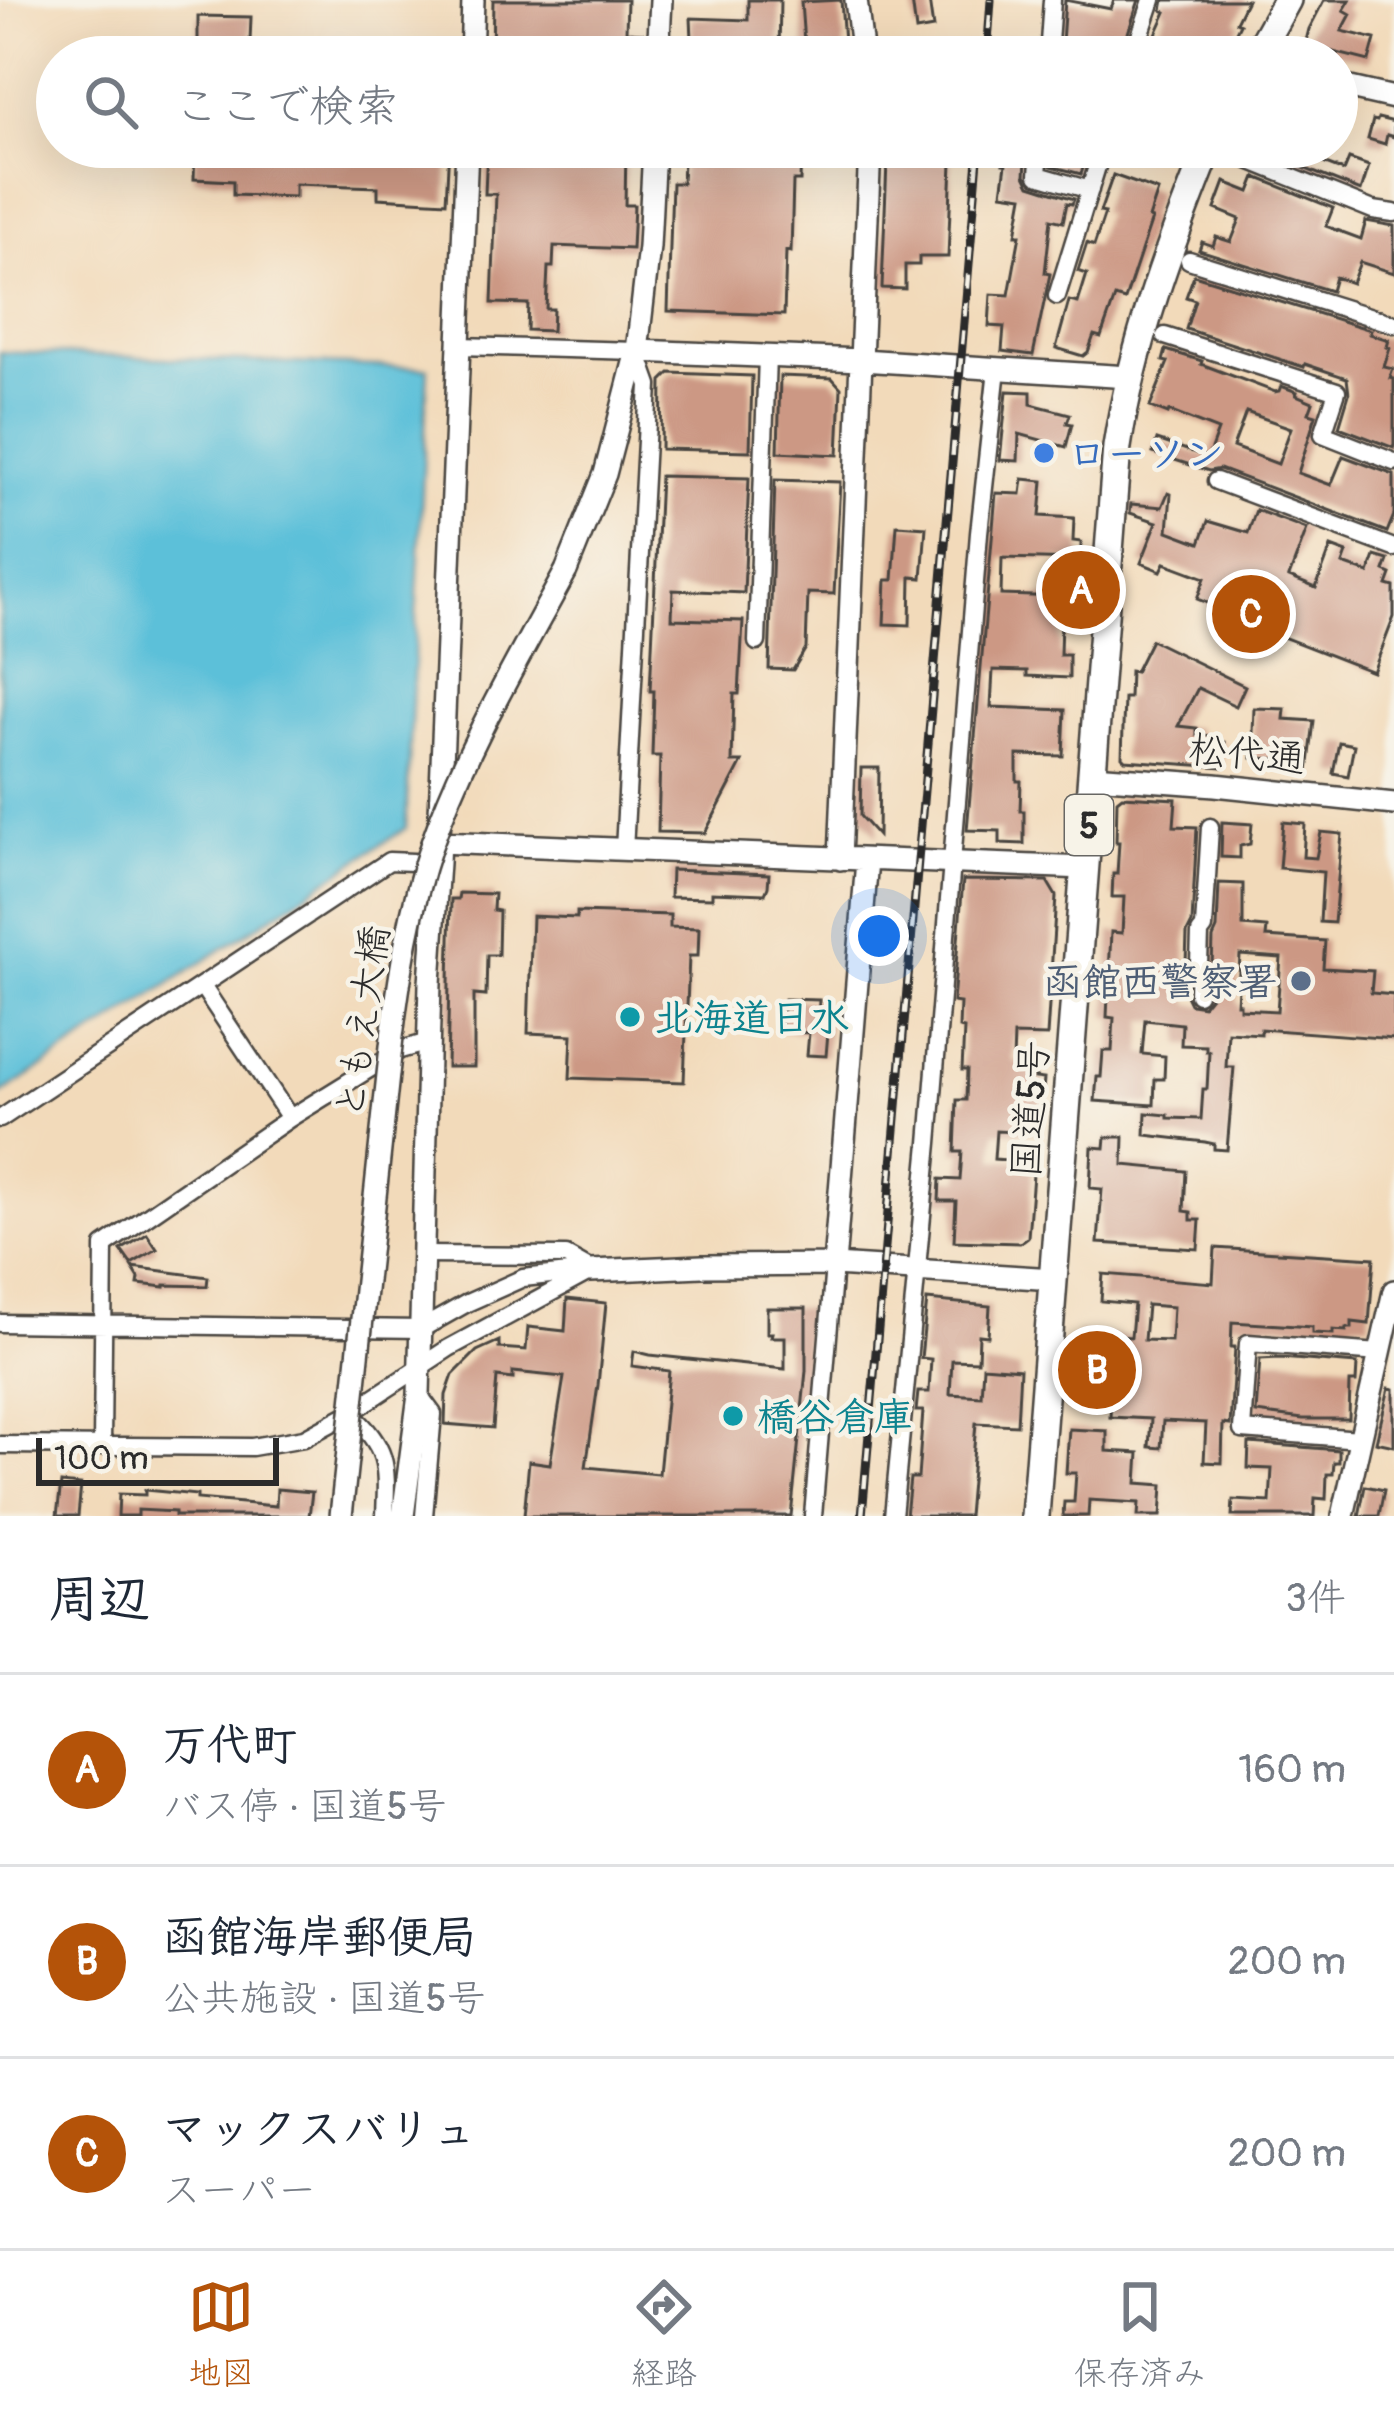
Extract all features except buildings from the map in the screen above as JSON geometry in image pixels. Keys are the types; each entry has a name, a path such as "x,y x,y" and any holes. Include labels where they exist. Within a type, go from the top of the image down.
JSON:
{"highway":[{"path":"1267,36 1287,0"},
{"name":"国道5号","path":"1035,1516 1117,447 1129,377 1168,255 1210,168"}],"street":[{"path":"472,36 473,0"},
{"path":"659,36 661,0"},
{"path":"856,0 860,36"},
{"path":"1049,36 1052,0"},
{"path":"1140,36 1152,0"},
{"path":"1358,90 1394,98"},
{"path":"403,1516 419,1395 466,168"},
{"name":"ともえ大橋","path":"340,1516 392,1037 415,902 429,851 465,762 566,571 605,474 637,351 653,168"},
{"path":"840,859 869,168"},
{"path":"1039,168 1038,176 1090,190"},
{"path":"1057,296 1097,168"},
{"path":"1265,168 1372,210 1394,213"},
{"path":"1189,260 1394,324"},
{"path":"1166,336 1337,391 1323,434 1394,462"},
{"path":"459,346 862,360 1129,377"},
{"path":"624,850 649,385 637,351"},
{"path":"757,643 767,356"},
{"path":"893,1516 997,369"},
{"path":"1216,481 1394,548"},
{"name":"松代通","path":"1093,776 1394,804"},
{"path":"1198,994 1210,827"},
{"path":"0,1119 389,861 438,853 624,850 1086,868"},
{"path":"813,1516 867,860"},
{"path":"202,986 290,1118"},
{"path":"102,1446 104,1246 290,1118 400,1050 429,1042"},
{"path":"422,1255 566,1256 591,1271"},
{"path":"0,1323 421,1329 523,1278 702,1266 834,1265 1054,1279"},
{"path":"0,1445 252,1447 304,1438 449,1348 591,1271"},
{"path":"1343,1516 1394,1291"},
{"path":"1360,1439 1242,1430 1248,1343 1380,1353"},
{"path":"419,1395 433,1414 424,1516"},
{"path":"350,1413 379,1444 385,1462 385,1516"}],"water":[{"path":"0,352 428,368 406,828 0,1095"}],"railway":[{"path":"988,36 991,0"},
{"path":"862,1516 977,168"}],"place":[{"name":"ローソン","path":"1044,453"},
{"name":"万代町","path":"1081,590"},
{"name":"マックスバリュ","path":"1251,614"},
{"name":"函館西警察署","path":"1301,981"},
{"name":"北海道日水","path":"630,1017"},
{"name":"函館海岸郵便局","path":"1097,1370"},
{"name":"橋谷倉庫","path":"733,1416"}]}
